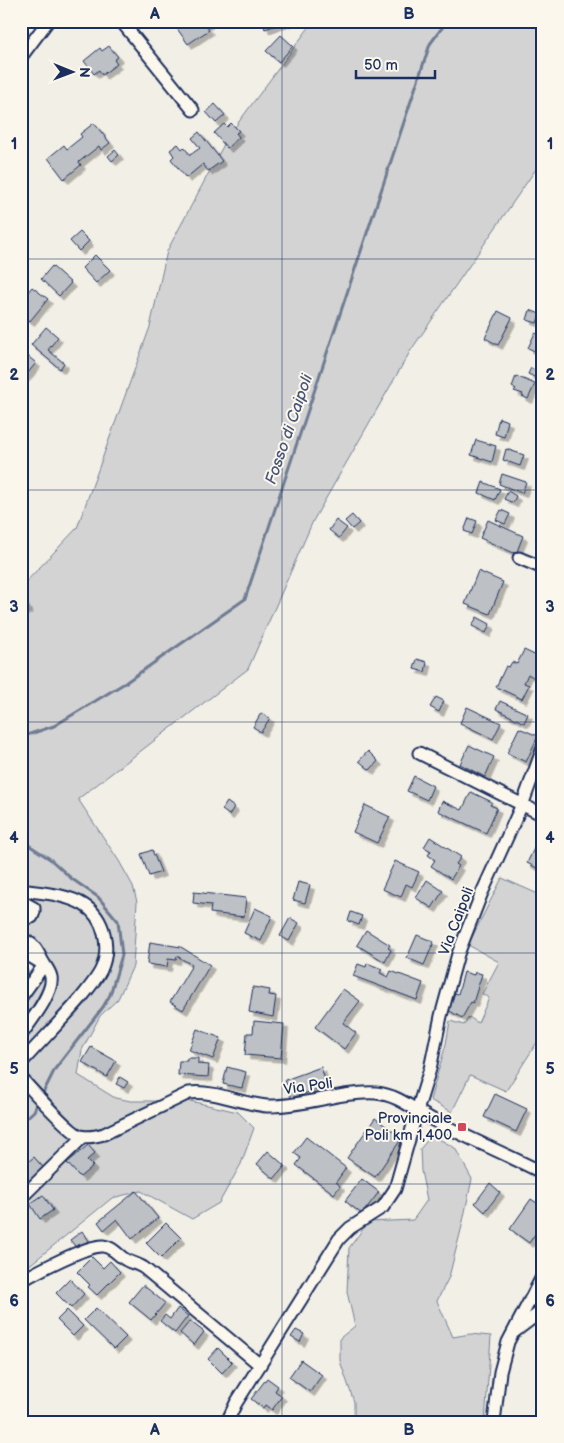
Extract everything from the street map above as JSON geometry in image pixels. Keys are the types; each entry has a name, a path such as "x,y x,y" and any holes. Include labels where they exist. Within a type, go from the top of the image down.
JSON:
{"street":[{"path":"21,57 48,21"},
{"path":"120,21 192,110"},
{"path":"519,558 543,568"},
{"name":"Via Caipoli","path":"228,1422 236,1403 339,1239 350,1228 380,1209 391,1197 399,1178 416,1111 430,1069 446,996 463,941 481,895 522,804 543,748"},
{"path":"419,753 543,814"},
{"path":"21,890 56,895 84,904 99,920 106,942 104,963 98,977 67,1014 21,1063"},
{"path":"21,901 34,908 32,917 21,916"},
{"path":"21,939 35,946 51,977 50,990 21,1035"},
{"path":"21,951 44,965"},
{"path":"21,997 44,965"},
{"path":"21,974 21,986"},
{"path":"21,1198 82,1137 71,1130 24,1082"},
{"name":"Via Poli","path":"82,1137 104,1134 180,1096 193,1093 254,1104 280,1106 350,1095 376,1093 396,1098 435,1122 543,1173"},
{"path":"21,1281 40,1270 89,1249 100,1246 107,1247 125,1260 144,1268 260,1365"},
{"path":"494,1422 504,1354 511,1335 543,1275"},
{"path":"511,1335 543,1310"}],"shaded area":[{"path":"309,21 543,21 543,159 411,350 313,521 248,669 78,799 119,861 133,886 137,902 133,966 118,999 100,1016 82,1050 78,1075 115,1098 131,1101 190,1101 238,1112 254,1128 241,1164 219,1203 192,1219 141,1191 112,1198 21,1272 21,1005 43,975 42,963 21,951 21,587 77,528 150,327 167,251 229,135 310,26"},
{"path":"502,878 538,894 543,889 543,1033 506,1091 470,1075 452,1112 430,1100 446,1044 450,1021 464,1025 469,1017 478,1023 489,998 482,994 499,962 468,945"},
{"path":"432,1135 455,1148 472,1179 449,1277 437,1301 453,1337 470,1334 491,1336 485,1422 354,1422 354,1402 340,1361 340,1338 355,1326 347,1292 349,1248 368,1222 413,1220 427,1200 421,1171 420,1149"}],"building":[{"path":"176,21 207,21 209,23 205,25 209,30 188,44 173,23"},
{"path":"269,21 289,21 265,29 263,23"},
{"path":"281,35 293,46 279,62 266,51"},
{"path":"109,46 118,57 114,60 117,64 102,75 99,70 94,74 84,61 100,48 102,51"},
{"path":"215,104 225,115 216,123 206,112"},
{"path":"94,123 110,143 101,150 99,146 79,162 81,165 64,179 48,158 64,145 67,149 82,137 80,134"},
{"path":"231,123 239,131 236,133 239,137 227,148 214,133 224,124 227,127"},
{"path":"199,132 222,161 208,171 203,164 186,178 171,159 174,156 170,150 178,144 182,149 184,147 190,155 200,148 192,138"},
{"path":"115,150 119,155 112,161 108,156"},
{"path":"80,232 89,241 79,251 70,241"},
{"path":"95,255 110,270 96,283 82,268"},
{"path":"52,266 71,283 59,296 41,279"},
{"path":"32,287 48,299 30,321 21,314 21,300"},
{"path":"530,310 540,314 537,323 527,320"},
{"path":"498,311 512,318 498,345 485,338"},
{"path":"46,327 58,337 48,350 64,363 60,369 31,345"},
{"path":"535,333 543,336 543,350 541,354 528,348"},
{"path":"24,353 36,363 23,379 21,378 21,356"},
{"path":"531,368 543,374 543,381 528,374"},
{"path":"516,376 535,384 528,399 522,396 523,394 514,391 516,389 512,387"},
{"path":"499,418 508,421 504,437 495,434"},
{"path":"476,440 496,446 492,462 471,455"},
{"path":"506,449 524,455 520,466 503,460"},
{"path":"502,474 526,482 522,493 499,484"},
{"path":"483,482 500,489 495,500 479,493"},
{"path":"508,491 516,496 513,503 504,499"},
{"path":"501,510 510,514 505,524 496,520"},
{"path":"352,515 359,523 352,529 345,521"},
{"path":"469,518 477,521 472,534 464,531"},
{"path":"336,520 347,528 339,538 329,530"},
{"path":"488,520 523,536 516,554 480,538"},
{"path":"478,571 503,582 490,614 465,604"},
{"path":"21,596 28,608 21,612"},
{"path":"477,617 490,624 486,633 472,626"},
{"path":"524,650 543,659 543,665 536,679 528,674 524,683 529,685 522,699 496,687 506,666 509,667 512,662 517,664"},
{"path":"417,659 427,662 425,672 414,669"},
{"path":"436,697 444,701 439,712 430,707"},
{"path":"500,701 528,714 524,723 496,709"},
{"path":"467,707 501,723 493,739 460,723"},
{"path":"261,713 270,718 261,732 253,727"},
{"path":"519,728 538,736 526,762 507,753"},
{"path":"469,745 494,757 485,777 460,764"},
{"path":"368,751 378,761 370,770 359,761"},
{"path":"414,776 433,786 427,800 407,791"},
{"path":"471,792 492,802 490,805 497,808 486,833 438,811 442,801 462,810"},
{"path":"227,802 234,807 229,815 222,810"},
{"path":"365,805 390,817 377,843 353,832"},
{"path":"543,830 543,871 527,863"},
{"path":"430,837 461,857 456,864 459,866 451,879 431,866 435,860 428,855 431,851 424,847"},
{"path":"152,850 161,872 149,876 141,854"},
{"path":"395,861 419,872 412,887 406,884 401,897 382,889"},
{"path":"427,880 443,891 432,908 416,898"},
{"path":"298,882 310,885 305,903 293,900"},
{"path":"194,892 246,898 244,917 210,913 211,905 193,903"},
{"path":"255,908 272,916 261,941 244,933"},
{"path":"351,912 362,916 359,925 348,921"},
{"path":"290,918 299,923 289,941 280,936"},
{"path":"366,930 390,945 388,948 391,950 385,962 357,945"},
{"path":"417,935 434,942 424,965 407,958"},
{"path":"150,942 181,947 210,965 183,1010 170,1002 192,965 177,956 176,960 168,959 167,967 147,964"},
{"path":"367,963 382,969 380,973 388,977 391,971 423,983 417,1000 353,976 358,964 366,967"},
{"path":"464,972 474,975 475,972 482,974 473,1003 471,1002 462,1018 446,1009 455,993 458,994"},
{"path":"253,987 270,990 269,995 276,996 273,1017 249,1012"},
{"path":"343,989 360,1001 343,1023 356,1033 344,1049 315,1027"},
{"path":"254,1021 284,1024 281,1058 245,1055 247,1033 253,1033"},
{"path":"197,1029 221,1038 213,1059 189,1050"},
{"path":"91,1047 116,1061 107,1077 82,1062"},
{"path":"187,1058 198,1058 198,1064 209,1065 208,1077 178,1075 179,1061 187,1061"},
{"path":"227,1067 246,1072 242,1088 223,1084"},
{"path":"321,1067 327,1086 291,1098 285,1080"},
{"path":"120,1077 128,1082 124,1088 116,1084"},
{"path":"495,1094 527,1109 516,1132 484,1117"},
{"path":"375,1118 402,1138 375,1177 347,1158"},
{"path":"306,1137 346,1168 336,1182 340,1186 334,1194 296,1165 301,1158 294,1153"},
{"path":"88,1145 95,1153 87,1160 93,1166 80,1177 67,1163"},
{"path":"268,1151 285,1166 274,1179 257,1164"},
{"path":"34,1157 46,1171 21,1191 21,1168"},
{"path":"362,1179 379,1192 362,1214 345,1201"},
{"path":"490,1183 500,1192 485,1212 475,1203"},
{"path":"136,1191 158,1218 132,1239 117,1219 104,1230 98,1222"},
{"path":"43,1195 53,1210 40,1219 30,1204"},
{"path":"531,1199 543,1207 543,1222 529,1243 510,1229"},
{"path":"166,1223 181,1238 161,1258 146,1243"},
{"path":"82,1231 90,1242 79,1251 70,1240"},
{"path":"92,1257 103,1268 110,1261 120,1272 97,1295 88,1287 90,1285 77,1272"},
{"path":"70,1279 84,1294 71,1308 56,1293"},
{"path":"143,1285 165,1303 151,1320 129,1302"},
{"path":"96,1308 126,1337 114,1349 84,1320"},
{"path":"178,1308 188,1316 175,1333 160,1321 165,1315 170,1319"},
{"path":"67,1310 83,1326 73,1336 57,1320"},
{"path":"190,1321 204,1332 194,1345 180,1333"},
{"path":"296,1330 304,1334 300,1342 291,1337"},
{"path":"218,1348 232,1362 222,1373 208,1359"},
{"path":"301,1360 322,1375 310,1392 289,1377"},
{"path":"267,1378 278,1386 275,1391 282,1396 272,1410 265,1405 263,1408 251,1399"}],"waterway":[{"name":"Fosso di Caipoli","path":"21,737 54,726 125,683 245,599 430,44 447,21"},
{"name":"Fosso di Caipoli","path":"21,840 50,859 72,879 98,897 118,921 122,955 110,995 103,1007 55,1069 41,1097"},
{"name":"Fosso di Caipoli","path":"21,1123 34,1111 38,1102"}],"place":[{"name":"Provinciale Poli km 1,400","path":"462,1127"}]}
